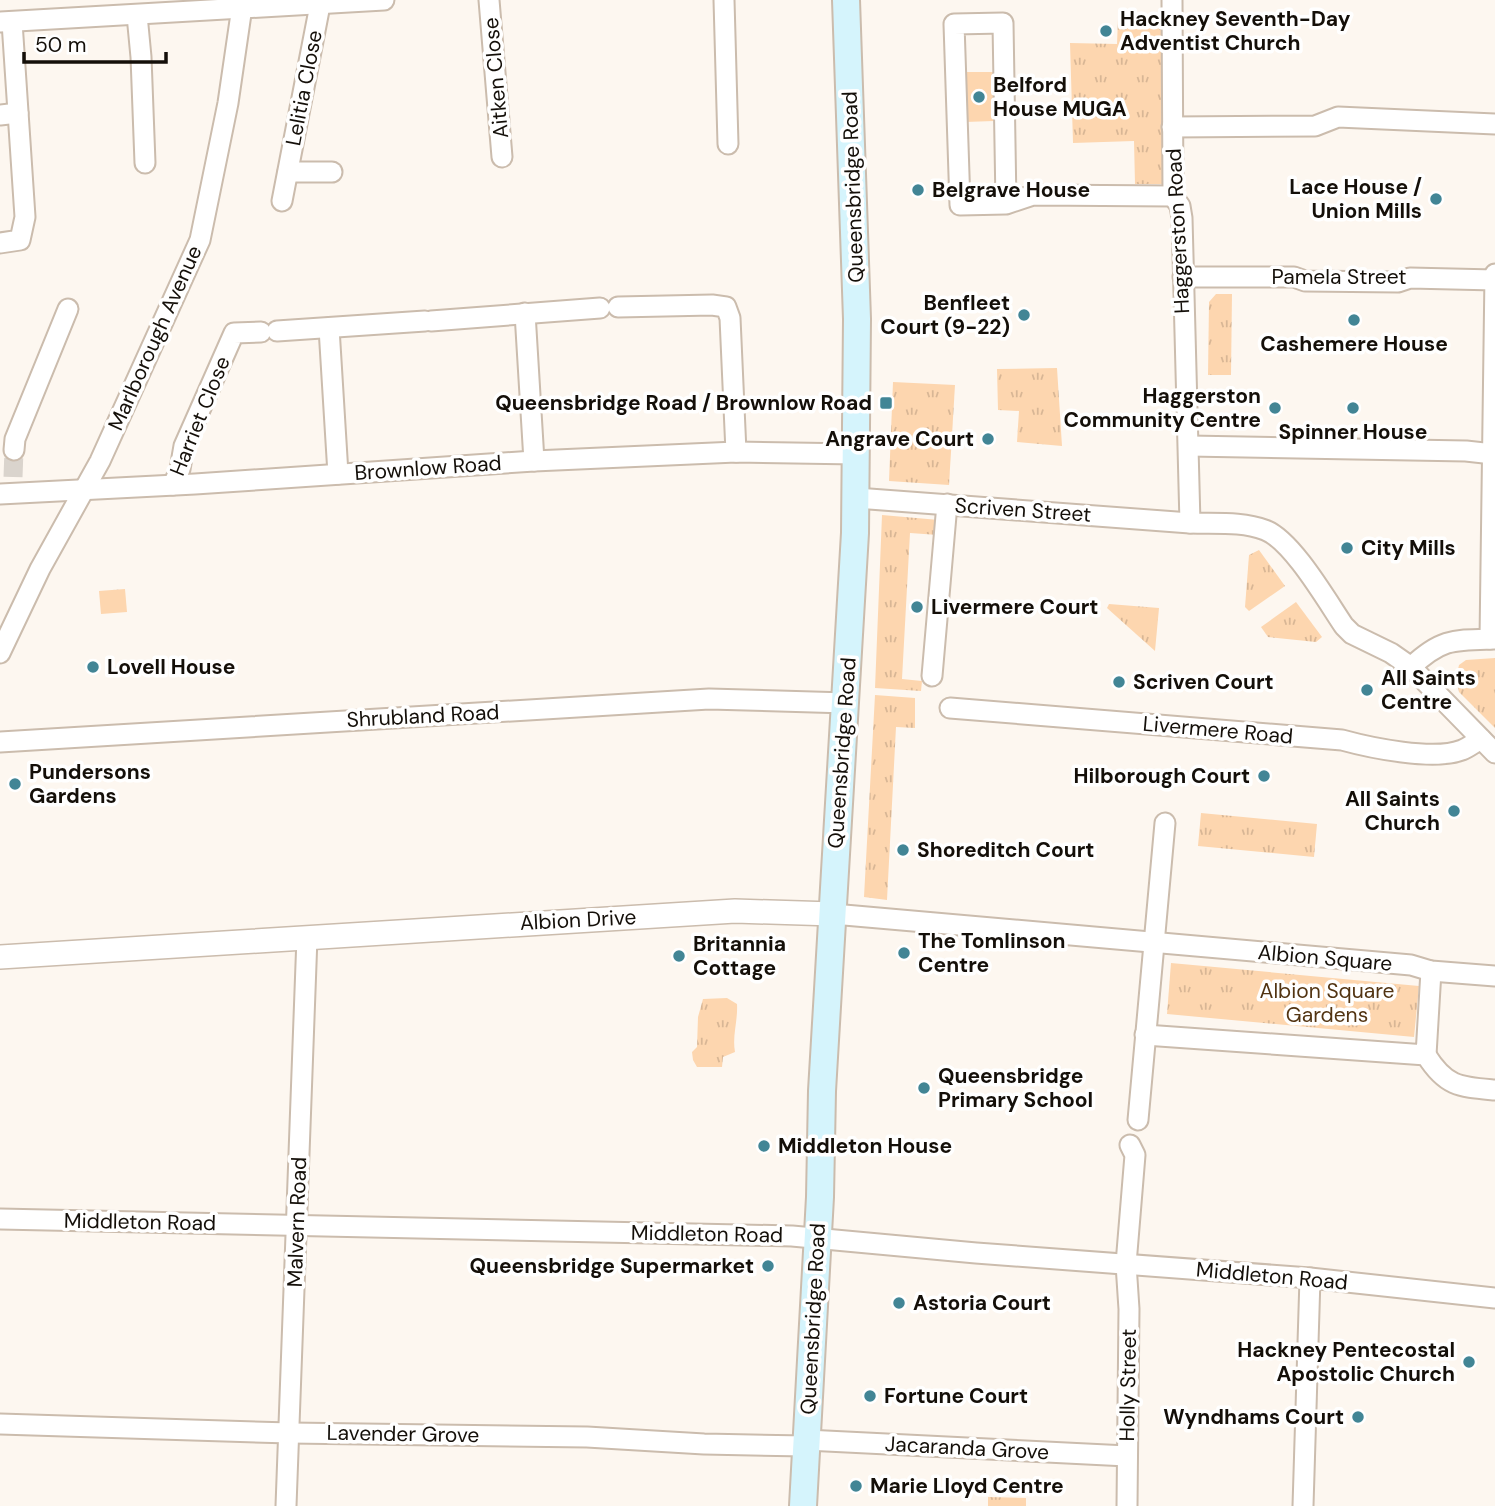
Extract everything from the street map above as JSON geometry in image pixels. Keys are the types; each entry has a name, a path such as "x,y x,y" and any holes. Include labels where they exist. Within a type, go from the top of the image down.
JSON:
{"main road":[{"name":"Queensbridge Road","path":"803,1506 822,1091 856,498 856,248 846,0"}],"street":[{"path":"0,243 20,240 26,217 9,114 6,22 137,15 242,4 320,5 384,0"},
{"name":"Aitken Close","path":"489,0 502,157"},
{"path":"724,0 728,144"},
{"name":"Haggerston Road","path":"1172,0 1173,196 1180,206 1182,218 1190,523"},
{"name":"Marlborough Avenue","path":"0,653 40,569 100,461 200,240 228,103 242,4"},
{"name":"Lelitia Close","path":"282,201 320,5"},
{"path":"137,15 145,163"},
{"path":"1006,204 1003,23 954,24 960,205 1006,204 1033,195 1173,196"},
{"path":"1172,127 1315,126 1338,117 1495,124"},
{"name":"Lelitia Close","path":"288,172 332,172"},
{"path":"1411,667 1428,651 1443,643 1492,639 1495,274"},
{"name":"Pamela Street","path":"1183,277 1294,277 1305,281 1398,282 1410,278 1495,280"},
{"name":"Harriet Close","path":"173,485 180,469 184,446 234,333 609,307 726,307 730,318 736,452"},
{"path":"14,450 15,439 68,309"},
{"path":"525,313 534,461"},
{"path":"330,328 338,474"},
{"path":"1189,446 1466,451 1493,454"},
{"name":"Brownlow Road","path":"9,488 83,489 173,485 534,461 736,452 857,454"},
{"name":"Scriven Street","path":"856,498 1190,523"},
{"path":"932,676 947,504"},
{"path":"1190,523 1239,524 1274,534 1294,554 1352,634 1391,653 1411,667 1495,753"},
{"name":"Shrubland Road","path":"0,742 709,699 846,702"},
{"name":"Livermere Road","path":"950,708 1342,740 1373,749 1437,754 1463,750 1480,739"},
{"path":"1138,1120 1166,823"},
{"name":"Albion Drive","path":"0,957 735,911 833,914 1155,942"},
{"name":"Malvern Road","path":"286,1506 307,937"},
{"name":"Albion Square","path":"1155,942 1411,965 1431,971"},
{"path":"1495,976 1431,971 1426,1055 1446,1080 1459,1087 1495,1090"},
{"path":"1145,1035 1426,1055"},
{"path":"1126,1264 1135,1155 1130,1145"},
{"name":"Middleton Road","path":"0,1219 817,1238 1310,1279 1495,1298"},
{"name":"Holly Street","path":"1126,1264 1129,1309 1127,1506"},
{"path":"1303,1506 1310,1279"},
{"name":"Lavender Grove","path":"0,1424 290,1433 587,1437 704,1444 806,1443"},
{"name":"Jacaranda Grove","path":"806,1443 1127,1456"}],"green space":[{"path":"1118,19 1161,20 1163,184 1135,184 1134,141 1073,143 1070,43 1117,44"},
{"name":"Belford House MUGA","path":"964,72 993,72 994,121 965,122"},
{"path":"1216,294 1232,294 1231,375 1208,375 1209,302"},
{"path":"1057,368 1062,446 1017,442 1019,411 998,410 997,369"},
{"path":"893,382 955,385 949,485 889,481"},
{"path":"882,515 939,520 938,535 910,533 902,679 922,681 921,691 875,688"},
{"path":"1259,550 1285,586 1249,611 1245,607 1249,555"},
{"path":"125,589 127,612 101,614 99,591"},
{"path":"1296,602 1322,637 1316,642 1268,637 1261,627"},
{"path":"1109,604 1159,608 1155,651 1107,608"},
{"path":"1495,658 1495,728 1459,692 1456,678 1459,665 1466,660"},
{"path":"875,695 915,698 915,728 896,727 887,900 864,897"},
{"path":"1201,813 1317,824 1314,857 1198,846"},
{"name":"Albion Square Gardens","path":"1171,963 1419,986 1414,1037 1167,1014"},
{"path":"727,998 737,1004 735,1052 723,1057 722,1067 697,1067 692,1052 697,1047 698,1017 703,999"},
{"path":"988,1497 1026,1498 1026,1506 988,1506"}],"tunnel":[{"path":"13,477 14,450"}],"place":[{"name":"Hackney Seventh-Day Adventist Church","path":"1106,31"},
{"name":"Belford House MUGA","path":"979,97"},
{"name":"Belgrave House","path":"918,190"},
{"name":"Lace House / Union Mills","path":"1436,199"},
{"name":"Benfleet Court (9-22)","path":"1024,315"},
{"name":"Cashemere House","path":"1354,320"},
{"name":"Queensbridge Road / Brownlow Road","path":"886,403"},
{"name":"Haggerston Community Centre","path":"1275,408"},
{"name":"Spinner House","path":"1353,408"},
{"name":"Angrave Court","path":"988,439"},
{"name":"City Mills","path":"1347,548"},
{"name":"Livermere Court","path":"917,607"},
{"name":"Lovell House","path":"93,667"},
{"name":"Scriven Court","path":"1119,682"},
{"name":"All Saints Centre","path":"1367,690"},
{"name":"Hilborough Court","path":"1264,776"},
{"name":"Pundersons Gardens","path":"15,784"},
{"name":"All Saints Church","path":"1454,811"},
{"name":"Shoreditch Court","path":"903,850"},
{"name":"The Tomlinson Centre","path":"904,953"},
{"name":"Britannia Cottage","path":"679,956"},
{"name":"Queensbridge Primary School","path":"924,1088"},
{"name":"Middleton House","path":"764,1146"},
{"name":"Queensbridge Supermarket","path":"768,1266"},
{"name":"Astoria Court","path":"899,1303"},
{"name":"Hackney Pentecostal Apostolic Church","path":"1469,1362"},
{"name":"Fortune Court","path":"870,1396"},
{"name":"Wyndhams Court","path":"1358,1417"},
{"name":"Marie Lloyd Centre","path":"856,1486"}]}
